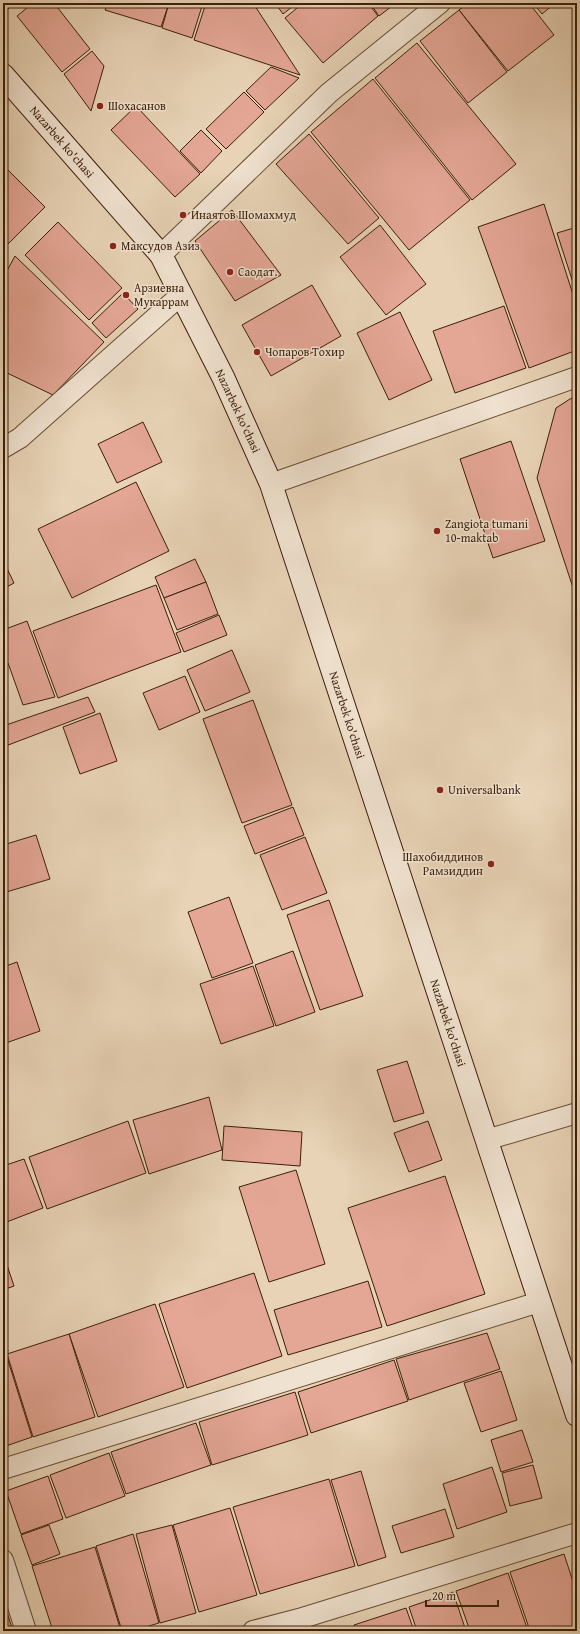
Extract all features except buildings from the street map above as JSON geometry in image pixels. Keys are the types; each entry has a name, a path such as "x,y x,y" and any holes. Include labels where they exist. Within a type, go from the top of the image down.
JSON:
{"main road":[{"name":"Nazarbek ko'chasi","path":"3,75 161,255 223,377 271,484 577,1415"}],"street":[{"path":"161,255 329,92 440,3"},
{"path":"3,448 20,438 182,294"},
{"path":"271,484 577,377"},
{"path":"486,1140 577,1113"},
{"path":"3,1469 539,1302"},
{"path":"253,1631 301,1625 577,1533"},
{"path":"3,1560 26,1631"}],"place":[{"name":"Шохасанов","path":"100,106"},
{"name":"Инаятов Шомахмуд","path":"183,215"},
{"name":"Максудов Азиз","path":"113,246"},
{"name":"Саодат.","path":"230,272"},
{"name":"Арзиевна Мукаррам","path":"126,295"},
{"name":"Чопаров Тохир","path":"257,352"},
{"name":"Zangiota tumani 10-maktab","path":"437,531"},
{"name":"Universalbank","path":"440,790"},
{"name":"Шахобиддинов Рамзиддин","path":"491,864"}]}
